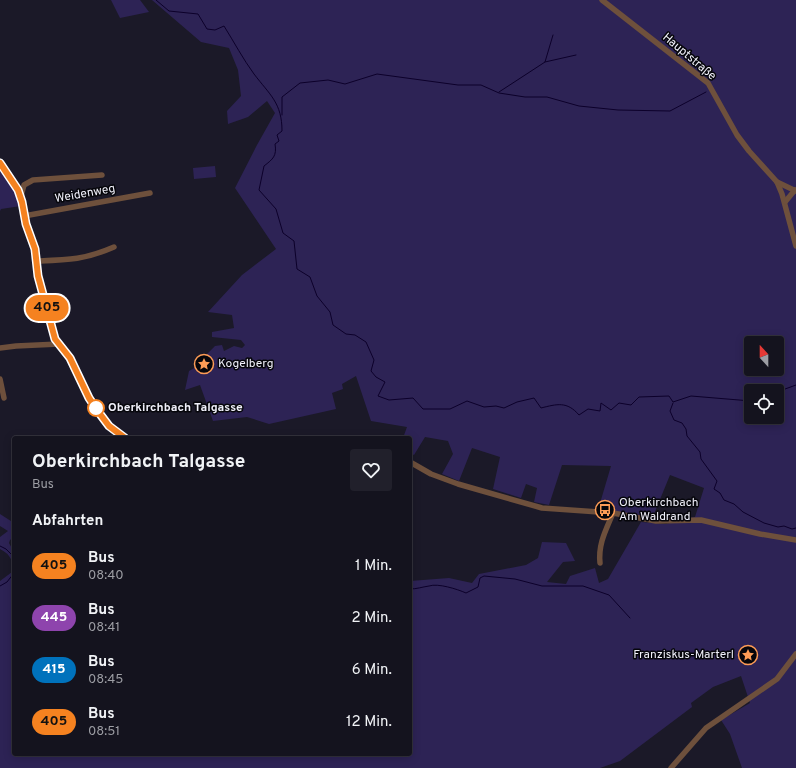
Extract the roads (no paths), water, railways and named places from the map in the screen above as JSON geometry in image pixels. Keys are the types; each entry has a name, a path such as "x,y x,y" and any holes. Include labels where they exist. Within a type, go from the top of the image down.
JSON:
{"street":[{"name":"Hauptstraße","path":"602,0 708,83 737,135 749,152 777,182"},
{"path":"0,163 20,197 24,216 34,244 36,261 51,325 59,344 70,358 89,398 97,410 109,426 122,436"},
{"path":"20,197 24,185 33,180 102,175"},
{"path":"777,182 795,190 785,202"},
{"path":"777,182 785,202 796,246"},
{"name":"Weidenweg","path":"24,216 150,193"},
{"path":"36,261 77,260 95,255 114,247"},
{"path":"0,348 59,344"},
{"path":"0,379 4,398"},
{"path":"412,463 431,474 458,484 530,505 550,509 613,513 656,522 701,520 760,534 796,540"},
{"path":"600,563 599,551 604,532 613,513"},
{"path":"672,768 706,728 777,679 796,654"}],"waterway":[{"path":"156,0 169,11 198,14 207,29 215,30 224,26 254,74 274,100 280,113 282,131 277,135 279,141 275,144 274,157 264,166 259,190 276,209 283,233 294,241 297,269 310,277 317,296 330,312 333,325 346,334 355,335 366,342 374,360 371,371 376,377 385,382 378,396 389,400 413,398 423,409 450,409 467,401 484,407 496,406 504,408 517,402 534,398 541,408 552,405 562,405 570,407 579,415 588,409 600,411 601,403 611,410 619,403 631,405 639,397 669,396 673,402 691,396 744,400"},
{"path":"499,92 545,62 553,35"},
{"path":"545,62 576,55"},
{"path":"282,115 282,97 300,83 328,80 345,84 377,74 458,85 481,85 499,93 525,97 547,97 579,106 618,110 670,111 706,92"},
{"path":"784,389 796,385"},
{"path":"673,403 670,411 674,420 682,423 686,429 687,436 700,452 701,459 717,481 714,489 720,493 724,500 734,504 743,512 764,523 778,527 784,526 792,529 796,528"},
{"path":"0,546 12,555"},
{"path":"0,586 7,582 12,576"},
{"path":"412,589 437,585 453,588 466,593 478,587 480,578 484,576 515,579 542,586 583,586 609,595 630,618"}],"place":[{"name":"Kogelberg","path":"204,364"},
{"name":"Oberkirchbach Talgasse","path":"96,408"},
{"name":"Oberkirchbach Am Waldrand","path":"605,510"},
{"name":"Franziskus-Marterl","path":"748,655"}]}
